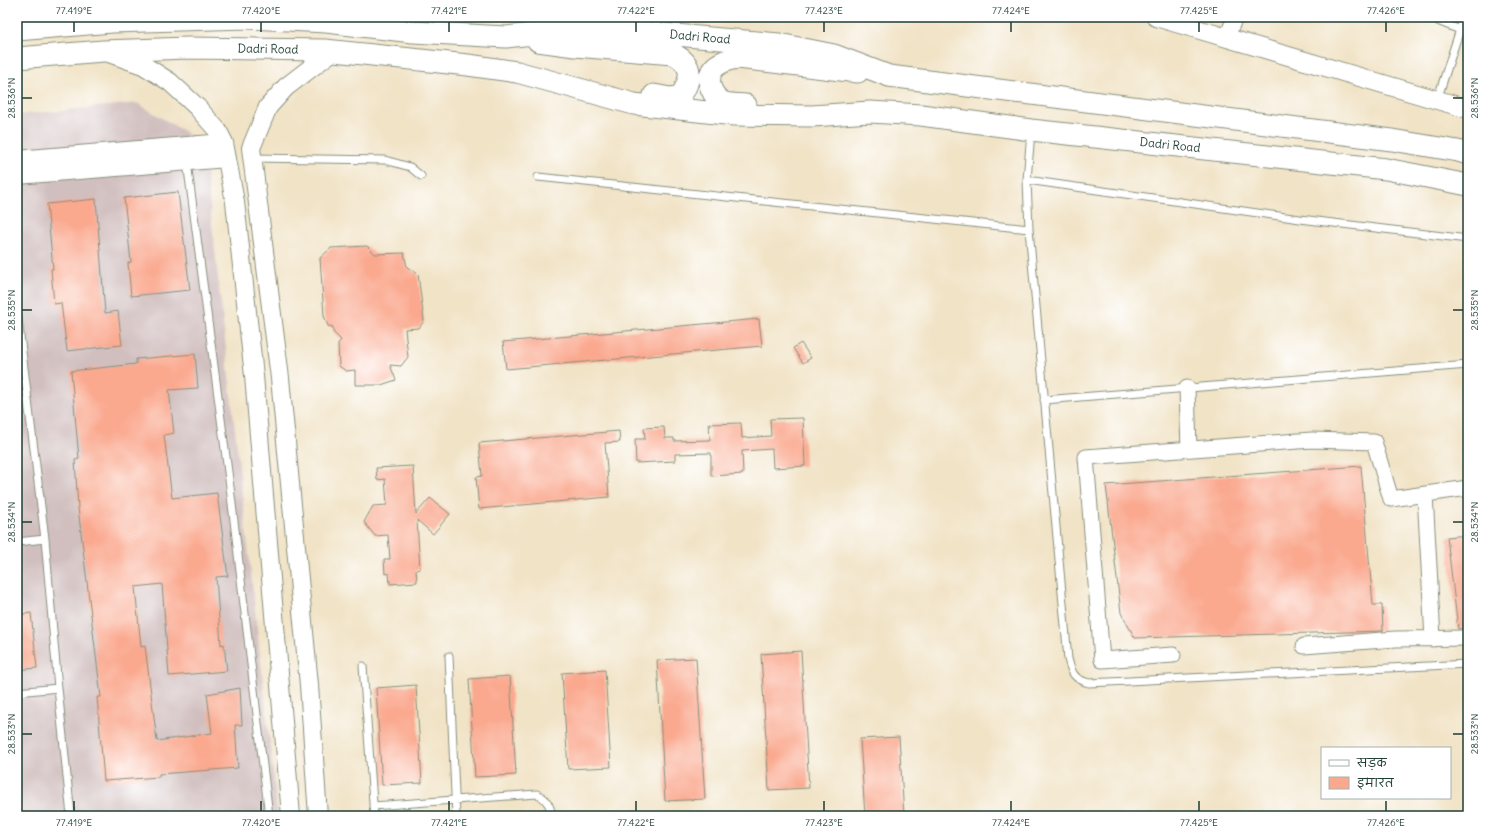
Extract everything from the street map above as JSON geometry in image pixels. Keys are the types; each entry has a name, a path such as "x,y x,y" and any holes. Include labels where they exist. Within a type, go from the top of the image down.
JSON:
{"main road":[{"name":"Dadri Road","path":"17,30 156,19 247,17 326,22 413,32 506,37 575,46 673,54 684,59 688,68 690,79 681,96 670,98 586,80 517,72 468,64 333,51 195,48 103,51 17,58"},
{"name":"Dadri Road","path":"506,37 576,30 641,32 779,44 834,55 889,76"},
{"name":"Dadri Road","path":"1468,154 1392,140 738,58 726,60 714,69 709,81 713,95 724,103 759,106 805,105 921,116 1031,130 1386,169 1468,185"},
{"name":"Dadri Road","path":"517,72 634,104 734,116 812,116 870,112"}],"street":[{"path":"1156,17 1468,109"},
{"path":"1227,37 1235,17"},
{"path":"103,51 143,64 170,82 197,107 222,136 226,150 239,235 254,376 291,816"},
{"path":"318,816 309,685 280,378 251,148 268,107 286,88 333,51"},
{"path":"17,160 226,150"},
{"path":"17,175 186,153"},
{"path":"239,235 262,232"},
{"path":"1187,388 1189,449"},
{"path":"1173,655 1102,660 1086,457 1312,440 1374,442 1391,499 1468,488"},
{"path":"1425,494 1433,638"},
{"path":"1304,646 1433,638 1468,638"}],"lane":[{"path":"1428,17 1460,30"},
{"path":"1437,100 1464,17"},
{"path":"1031,130 1027,180 1029,229 1068,659 1071,671 1078,680 1089,683 1468,664"},
{"path":"186,153 230,487 269,816"},
{"path":"253,158 385,160 410,168 421,176"},
{"path":"538,177 1029,229"},
{"path":"1027,180 1300,220 1468,239"},
{"path":"17,311 45,539 71,816"},
{"path":"1044,400 1468,364"},
{"path":"17,372 25,371"},
{"path":"17,542 45,539"},
{"path":"449,656 456,816"},
{"path":"363,666 374,816"},
{"path":"17,692 58,688"},
{"path":"374,806 537,794 545,798 550,804 552,816"}],"shaded area":[{"path":"137,103 203,143 278,816 17,816 17,115"}],"building":[{"path":"178,192 190,290 131,296 128,263 131,262 124,198"},
{"path":"96,199 105,313 118,311 122,345 67,351 61,303 54,304 51,269 53,269 47,204"},
{"path":"367,246 375,254 404,253 407,267 418,274 424,321 419,328 405,329 408,357 401,366 390,365 396,380 381,385 355,385 355,370 346,371 339,366 338,344 341,340 333,332 333,327 328,326 324,316 320,258 331,248"},
{"path":"759,319 762,346 506,369 503,342"},
{"path":"801,343 811,358 803,363 793,348"},
{"path":"195,354 198,388 169,390 174,433 164,435 172,498 217,493 228,576 216,577 221,645 224,644 227,671 169,676 162,584 135,587 141,647 145,646 157,741 212,733 207,694 240,688 242,725 235,725 238,768 159,774 159,777 104,781 97,697 101,697 78,508 75,460 79,459 71,371 136,364 136,359"},
{"path":"803,418 805,466 773,468 772,449 742,451 743,474 711,476 711,453 675,454 675,461 636,463 635,439 645,439 644,428 664,427 665,438 674,438 674,441 710,440 709,424 741,423 742,438 771,436 770,419"},
{"path":"619,431 620,442 605,443 609,497 479,509 476,477 482,476 479,443"},
{"path":"413,466 416,514 430,498 450,514 433,534 417,520 420,569 416,570 417,582 390,584 389,573 385,574 384,559 390,559 388,535 375,536 364,522 373,506 387,505 385,479 377,480 376,468"},
{"path":"1361,466 1373,605 1382,605 1383,631 1135,638 1121,613 1106,485"},
{"path":"1468,535 1468,627 1458,629 1447,537"},
{"path":"31,613 37,668 17,670 17,615"},
{"path":"801,651 809,788 769,790 761,654"},
{"path":"696,658 705,799 665,801 657,660"},
{"path":"605,670 611,767 568,769 562,673"},
{"path":"510,676 516,775 475,777 469,679"},
{"path":"416,685 422,783 382,785 376,688"},
{"path":"899,737 904,816 865,816 860,739"}]}
